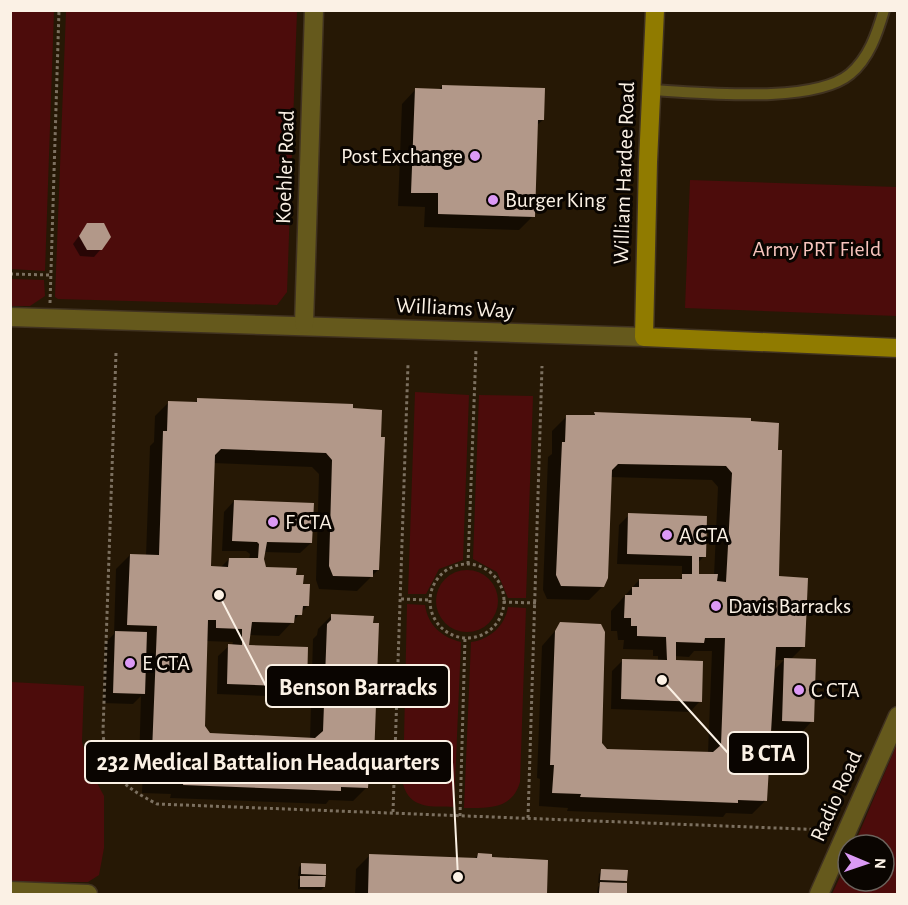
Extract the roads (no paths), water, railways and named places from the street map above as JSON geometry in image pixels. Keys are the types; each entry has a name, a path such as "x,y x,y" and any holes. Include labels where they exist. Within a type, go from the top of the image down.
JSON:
{"street":[{"name":"Koehler Road","path":"304,324 314,10"},
{"name":"William Hardee Road","path":"644,337 655,10"},
{"name":"Williams Way","path":"10,317 304,324 545,336 644,337 897,348"},
{"name":"Radio Road","path":"819,894 897,716"},
{"path":"10,891 88,894"}],"lane":[{"path":"651,90 782,94 820,88 848,76 864,60 877,35 884,10"}],"place":[{"name":"Post Exchange","path":"475,156"},
{"name":"Burger King","path":"493,200"},
{"name":"F CTA","path":"273,522"},
{"name":"A CTA","path":"667,535"},
{"name":"Benson Barracks","path":"219,595"},
{"name":"Davis Barracks","path":"716,606"},
{"name":"E CTA","path":"130,663"},
{"name":"B CTA","path":"662,680"},
{"name":"C CTA","path":"799,690"},
{"name":"232 Medical Battalion Headquarters","path":"458,877"}],"park label":[{"name":"Army PRT Field","path":"817,249"}]}
